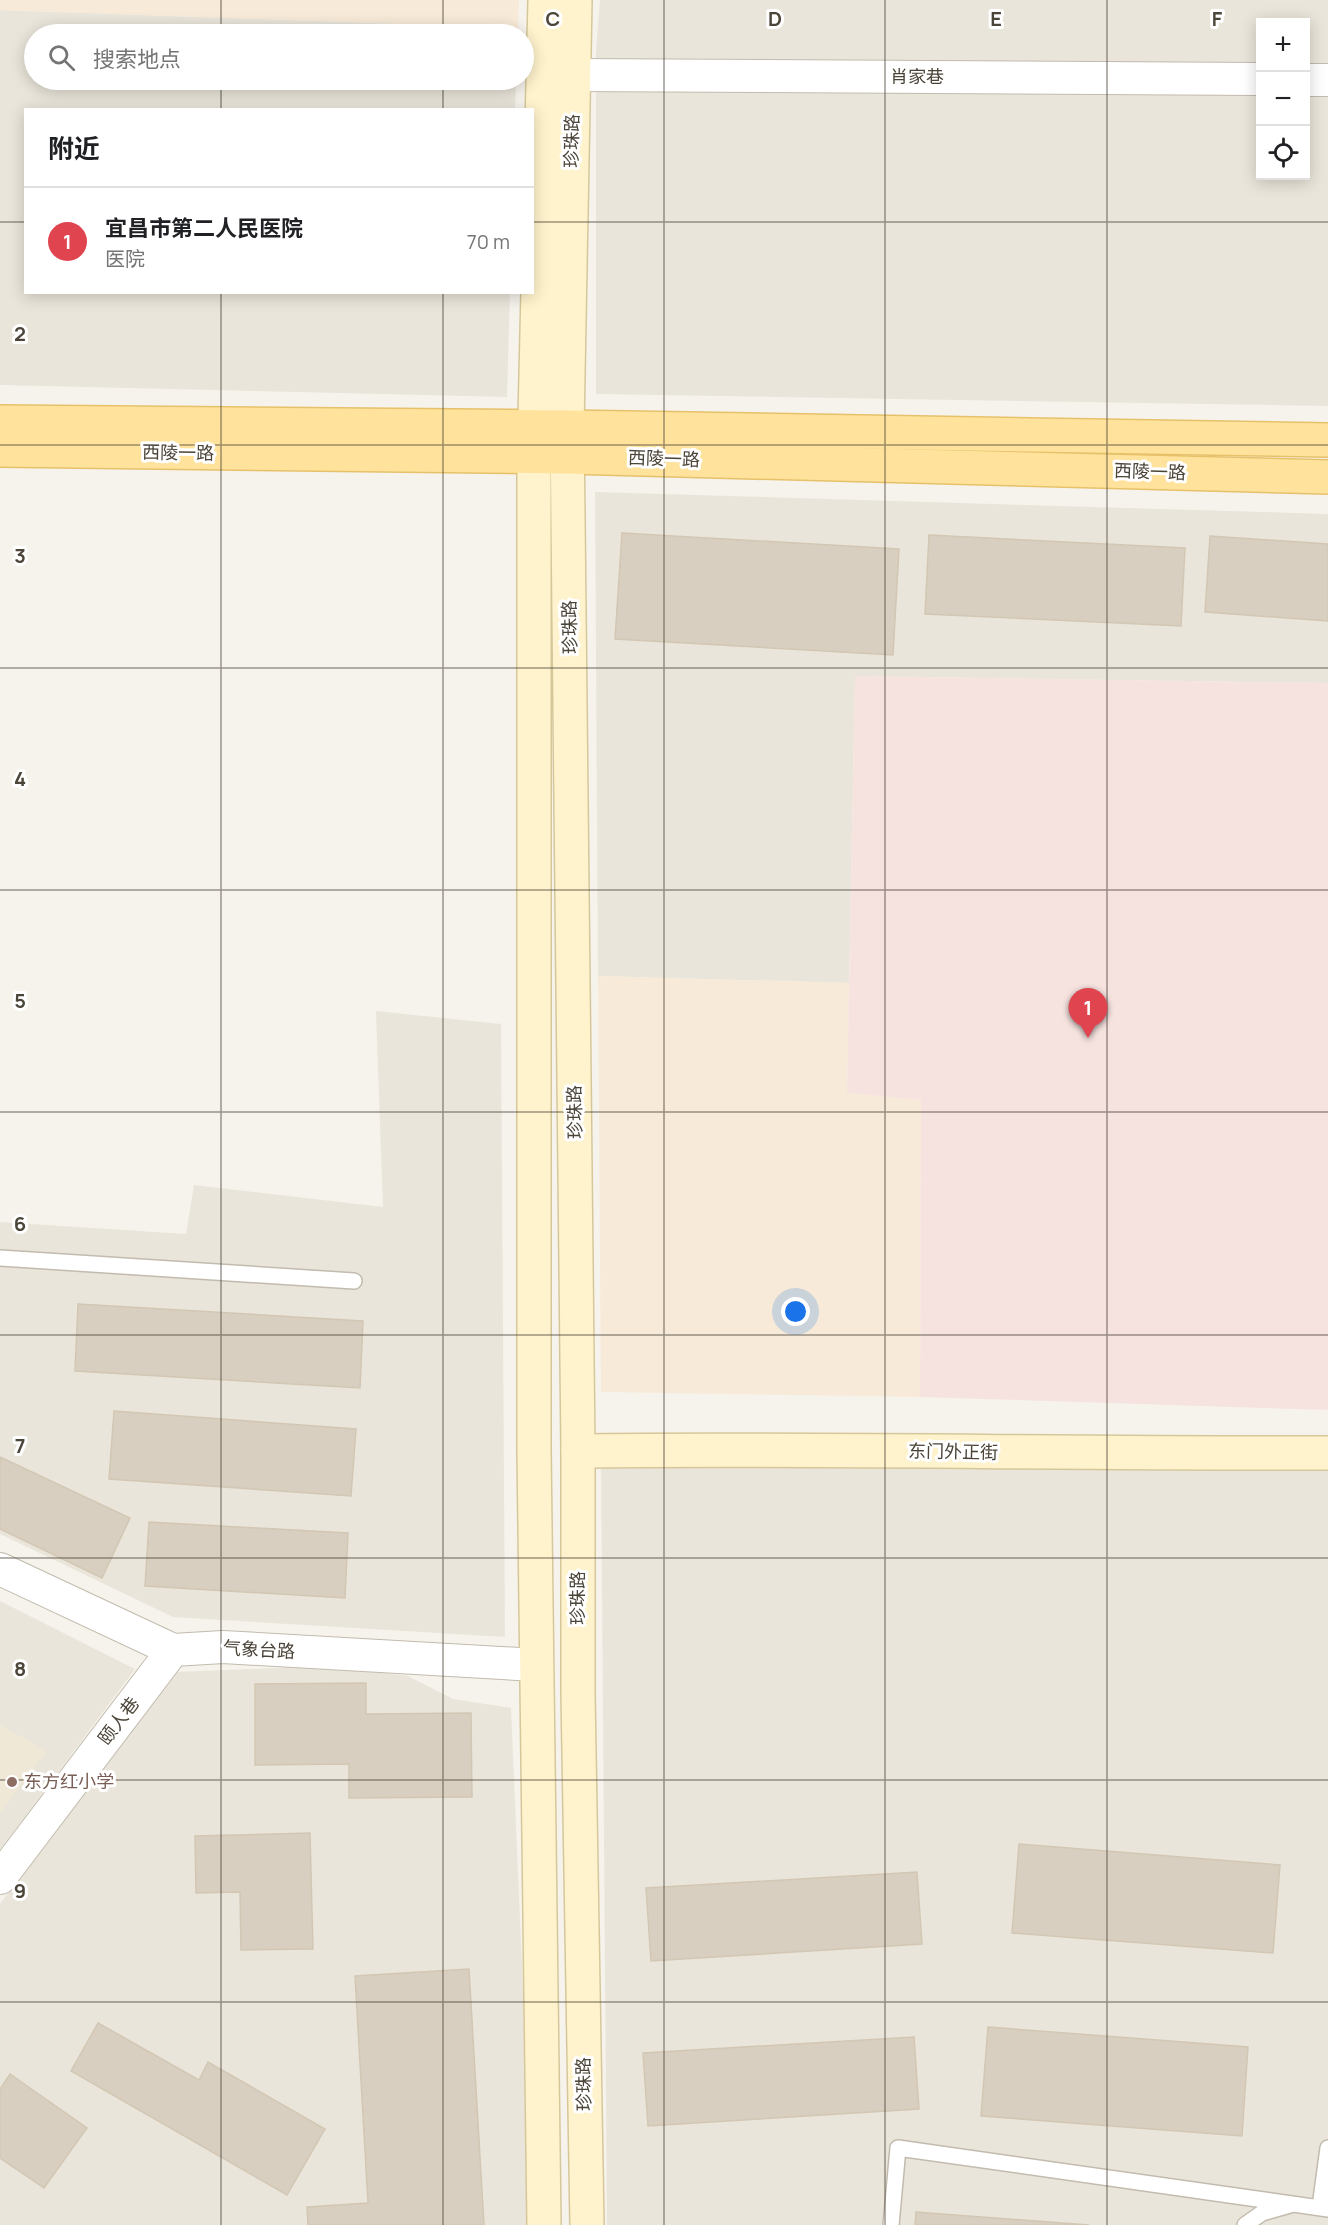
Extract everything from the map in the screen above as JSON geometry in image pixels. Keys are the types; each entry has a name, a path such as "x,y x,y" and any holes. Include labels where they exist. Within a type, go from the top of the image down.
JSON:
{"main road":[{"name":"珍珠路","path":"544,2225 536,1665 535,443 545,0"},
{"name":"珍珠路","path":"575,0 568,442 578,1451 578,1693 587,2225"},
{"name":"西陵一路","path":"0,422 535,443"},
{"name":"西陵一路","path":"0,450 568,442 1328,440"},
{"name":"西陵一路","path":"568,442 1328,477"},
{"name":"东门外正街","path":"578,1451 757,1448 1048,1454 1328,1453"}],"street":[{"name":"肖家巷","path":"573,75 1256,79"},
{"path":"1310,80 1328,80"},
{"name":"气象台路","path":"0,1569 173,1650 223,1647 536,1665"},
{"name":"颐人巷","path":"0,1878 173,1650"}],"lane":[{"path":"0,1258 354,1281"},
{"path":"891,2225 898,2148 1325,2209"},
{"path":"1325,2209 1328,2148"},
{"path":"1245,2225 1262,2213 1291,2205 1325,2209"}],"shaded area":[{"path":"0,0 519,0 518,24 403,24 0,10"},
{"path":"600,0 1328,0 1328,406 596,394 596,51"},
{"path":"0,10 403,24 24,24 24,90 516,90 515,108 24,108 24,294 510,294 507,397 0,385"},
{"path":"595,492 1328,514 1328,683 855,676 849,983 598,976"},
{"path":"855,676 1328,683 1328,1410 920,1397 921,1100 847,1093"},
{"path":"598,976 849,983 847,1093 921,1100 920,1397 601,1392"},
{"path":"376,1011 501,1024 505,1637 173,1617 0,1534 0,1222 186,1234 194,1185 383,1207"},
{"path":"601,1461 1328,1470 1328,2225 607,2225"},
{"path":"0,1601 135,1669 0,1850"},
{"path":"327,1666 408,1676 453,1699 511,1708 533,2225 0,2225 0,1904 175,1672"},
{"name":"东方红小学","path":"0,1725 47,1751 0,1813"}],"building":[{"path":"622,533 899,549 893,655 615,639"},
{"path":"929,535 1185,548 1181,626 925,614"},
{"path":"1210,536 1328,544 1328,621 1205,612"},
{"path":"78,1304 363,1321 360,1388 75,1371"},
{"path":"114,1411 356,1429 351,1496 109,1479"},
{"path":"0,1457 130,1518 102,1578 0,1529"},
{"path":"149,1522 348,1533 345,1598 145,1586"},
{"path":"366,1683 366,1714 471,1713 472,1797 349,1798 349,1764 255,1765 255,1684"},
{"path":"310,1833 313,1949 241,1950 240,1892 196,1893 195,1836"},
{"path":"1019,1844 1280,1865 1273,1953 1012,1933"},
{"path":"917,1872 922,1944 651,1961 646,1888"},
{"path":"469,1969 484,2225 308,2225 307,2207 368,2203 355,1976"},
{"path":"98,2023 199,2080 208,2062 325,2129 287,2195 71,2071"},
{"path":"988,2027 1248,2047 1242,2136 981,2116"},
{"path":"914,2037 919,2109 648,2126 643,2053"},
{"path":"10,2074 87,2128 44,2188 0,2158 0,2089"},
{"path":"916,2212 1089,2225 915,2225"}],"place":[{"name":"宜昌市第二人民医院","path":"1088,1038"},
{"name":"东方红小学","path":"12,1782"}]}
